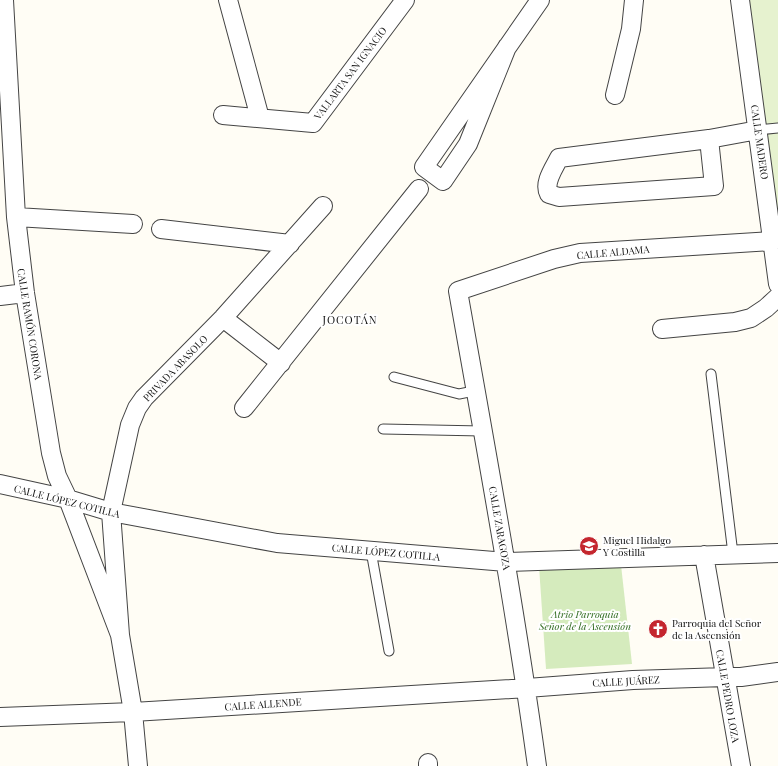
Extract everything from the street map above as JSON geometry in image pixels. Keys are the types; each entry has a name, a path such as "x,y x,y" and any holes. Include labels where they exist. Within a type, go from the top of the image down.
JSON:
{"street":[{"name":"CALLE RAMÓN CORONA","path":"4,0 6,141 25,293 51,453 57,476 68,499 120,635"},
{"path":"228,0 260,118"},
{"name":"VALLARTA SAN IGNACIO","path":"223,114 313,123 405,0"},
{"path":"507,47 468,144 442,181 424,167 507,47 540,0"},
{"path":"615,94 631,29 634,0"},
{"name":"CALLE MADERO","path":"740,0 778,284"},
{"path":"709,139 714,186 559,197 549,194 547,190 548,182 559,158 709,139 758,130"},
{"path":"244,408 420,189"},
{"name":"PRIVADA ABASOLO","path":"120,635 111,512 125,452 126,438 137,408 144,398 223,318 323,206"},
{"path":"16,217 133,224"},
{"path":"161,229 290,244"},
{"name":"CALLE ALDAMA","path":"458,291 554,259 580,253 773,241"},
{"name":"CALLE ZARAGOZA","path":"458,291 472,392 482,431 527,688 537,766"},
{"path":"0,296 25,293"},
{"path":"662,329 735,322 751,318 766,308 778,297"},
{"path":"223,318 281,363"},
{"name":"CALLE LÓPEZ COTILLA","path":"0,484 68,499 111,512 277,543 506,562 778,553"},
{"name":"CALLE PEDRO LOZA","path":"704,555 741,766"},
{"path":"120,635 133,712 138,766"},
{"name":"CALLE JUÁREZ","path":"527,688 633,680 741,677 778,672"},
{"name":"CALLE ALLENDE","path":"0,716 133,712 527,688"}],"lane":[{"path":"758,130 778,128"},
{"path":"711,374 733,554"},
{"path":"394,377 459,394 472,392"},
{"path":"383,429 482,431"},
{"path":"371,551 390,650"}],"green space":[{"path":"746,0 778,0 778,235"},
{"name":"Atrio Parroquia Señor de la Ascensión","path":"621,565 632,664 546,669 539,566"}],"place":[{"name":"Miguel Hidalgo Y Costilla","path":"589,546"},
{"name":"Parroquia del Señor de la Ascensión","path":"658,629"}],"district":[{"name":"JOCOTÁN","path":"350,319"}]}
